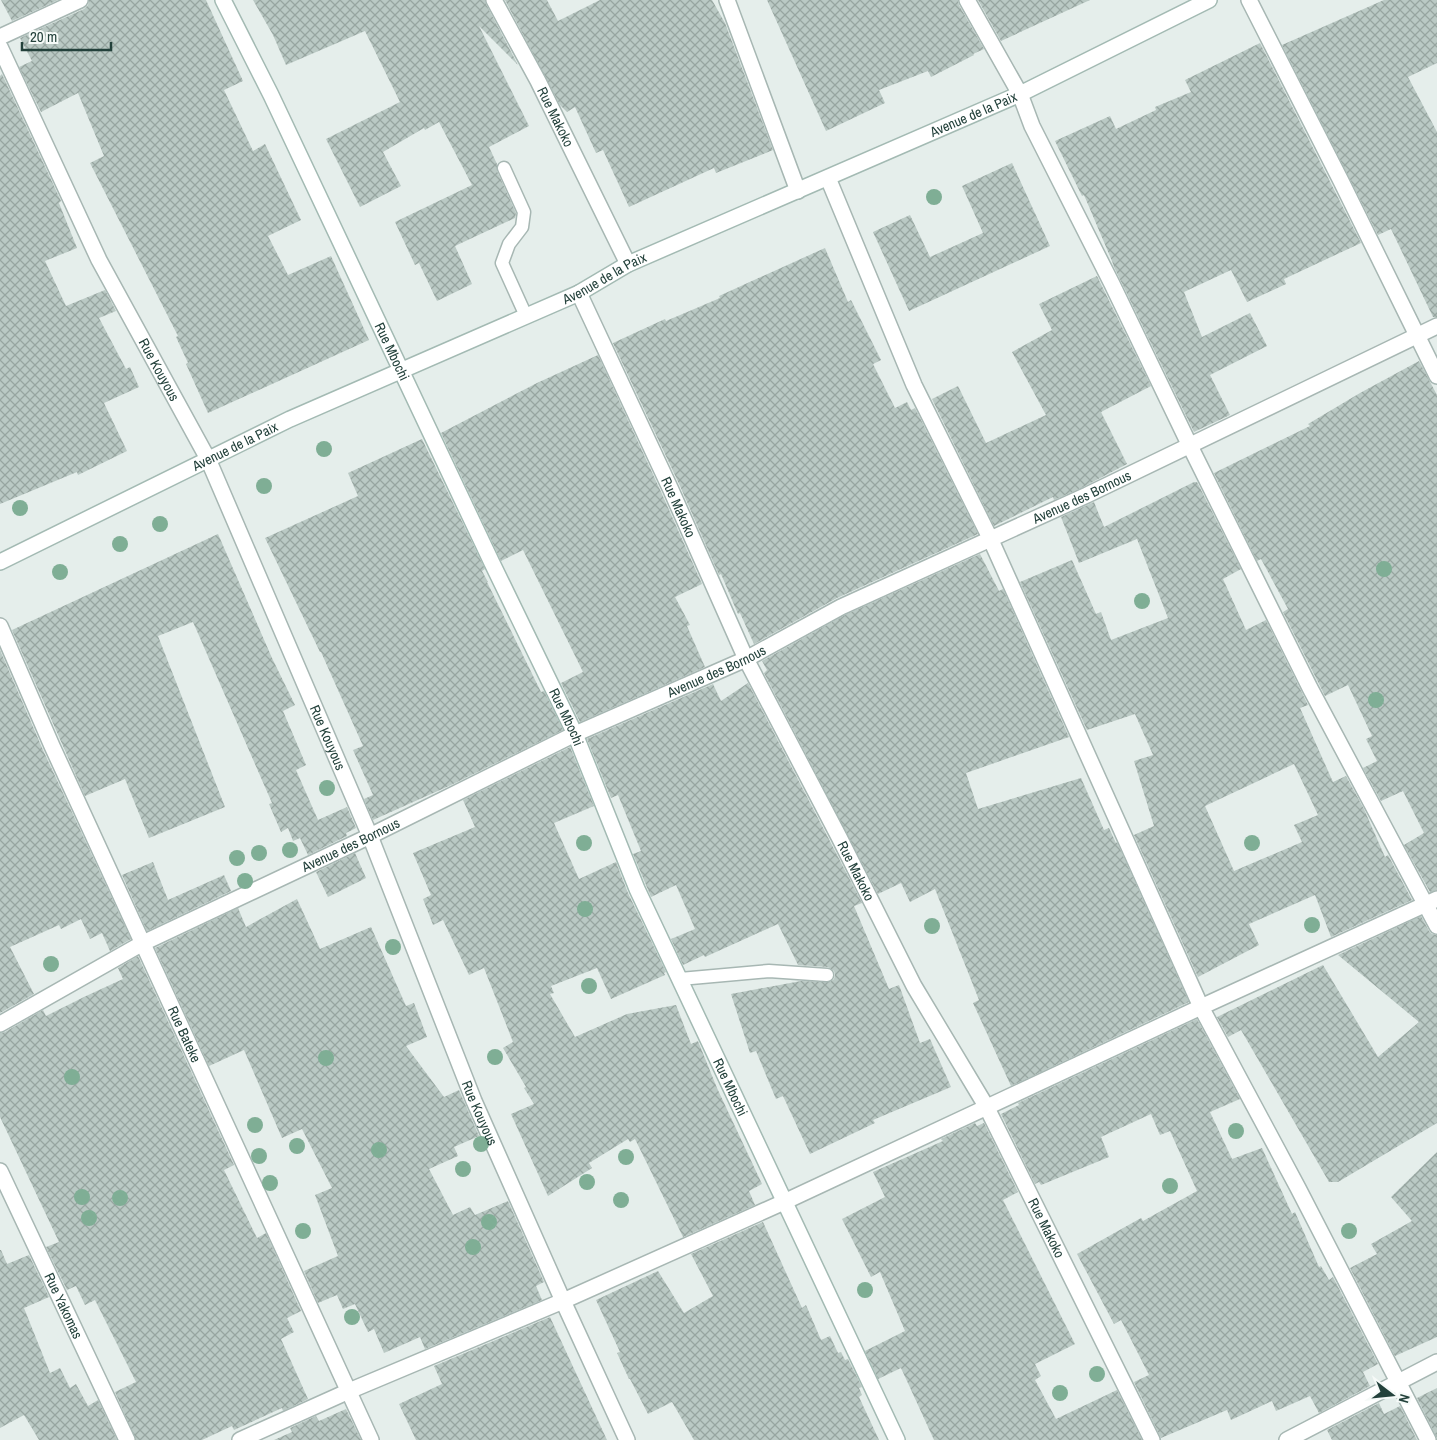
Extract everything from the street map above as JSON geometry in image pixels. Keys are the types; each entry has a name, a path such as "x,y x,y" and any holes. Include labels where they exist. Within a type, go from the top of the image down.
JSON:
{"street":[{"path":"0,37 80,0"},
{"name":"Rue Mbochi","path":"223,0 271,95 575,734 637,889 897,1440"},
{"name":"Rue Makoko","path":"494,0 538,81 628,264"},
{"path":"726,0 798,191"},
{"path":"966,0 1020,94 1032,126 1112,284 1310,688 1431,902 1437,926"},
{"name":"Avenue de la Paix","path":"0,562 290,419 579,292 628,264 1020,94 1209,0"},
{"path":"1249,0 1437,376"},
{"name":"Rue Kouyous","path":"0,48 99,260 208,459 370,836 474,1101 627,1440"},
{"path":"828,178 914,385 990,538 1201,1007 1428,1440"},
{"name":"Rue Makoko","path":"579,292 671,490 746,659 914,986 986,1106 1152,1440"},
{"name":"Avenue des Bornous","path":"0,1024 143,943 370,836 575,734 746,659 841,607 1190,446 1437,326"},
{"name":"Rue Bateke","path":"0,626 52,746 371,1440"},
{"path":"240,1440 349,1391 563,1301 784,1202 986,1106 1431,902"},
{"name":"Rue Yakomas","path":"0,1171 127,1440"},
{"path":"1287,1440 1437,1362"}],"lane":[{"path":"504,168 524,212 522,227 509,244 502,263 526,316"},
{"path":"680,979 769,971 827,976"}],"building":[{"path":"1,0 58,0 12,21"},
{"path":"89,0 206,0 243,81 224,90 253,151 265,144 301,220 268,236 288,275 331,256 369,340 208,413 186,364 188,363 176,337 178,336 90,163 104,156 78,93 41,112 19,67 32,61 20,38 84,9 88,5"},
{"path":"253,0 485,0 518,65 479,26 529,126 489,147 497,164 497,171 516,213 515,218 455,246 472,284 437,301 419,263 415,265 395,222 472,185 439,122 425,130 424,128 383,152 401,186 360,207 326,139 400,102 365,31 286,65 273,35"},
{"path":"505,0 547,0 558,21 600,0 712,0 725,23 773,150 716,173 714,168 629,207 603,150 596,153 575,107 567,112 560,105"},
{"path":"767,0 958,0 984,49 931,77 928,71 879,90 885,103 826,131"},
{"path":"978,0 1090,0 1001,41"},
{"path":"1384,0 1437,0 1437,63 1408,77 1437,132 1437,317 1433,317 1391,229 1378,235 1282,45"},
{"path":"1260,43 1361,243 1284,279 1286,284 1247,302 1231,270 1184,292 1202,337 1250,313 1267,346 1210,375 1230,415 1194,432 1114,267 1084,195 1082,196 1055,141 1110,116 1116,129 1156,110 1155,107 1191,92 1185,80"},
{"path":"2,74 61,201 59,203 77,248 45,261 66,306 105,290 116,311 99,318 126,369 130,367 139,387 104,403 127,451 78,475 77,472 0,504 0,76"},
{"path":"1012,163 1050,246 909,311 873,232 910,215 930,257 983,233 962,186"},
{"path":"825,248 848,302 851,300 881,360 873,364 895,408 907,402 911,410 915,408 978,534 837,598 754,644 740,613 738,614 721,574 719,575 680,486 613,343 665,319 666,321 720,298 719,296"},
{"path":"1097,276 1151,386 1101,412 1127,464 1083,487 1054,500 1053,497 994,526 932,399 958,386 986,443 1046,415 1012,352 1052,330 1039,304"},
{"path":"598,355 702,584 675,597 690,625 687,626 705,667 580,722 561,683 583,672 523,550 501,561 441,433 537,383"},
{"path":"1419,361 1437,395 1437,890 1430,892 1404,845 1424,833 1403,791 1381,801 1363,768 1377,761 1366,739 1372,736 1348,685 1325,696 1283,612 1288,609 1261,559 1257,561 1214,473 1310,426 1308,424"},
{"path":"422,439 485,569 482,571 487,582 541,692 544,691 563,730 449,786 373,820 364,799 373,795 353,750 363,746 321,652 265,538 358,496 348,473"},
{"path":"1197,482 1241,569 1223,579 1246,630 1266,620 1308,705 1300,708 1333,782 1346,776 1364,809 1385,857 1388,855 1412,900 1331,937 1315,895 1249,924 1259,945 1198,977 1134,835 1154,826 1134,761 1153,755 1135,714 1087,730 1020,582 1072,560 1096,614 1101,612 1111,640 1168,618 1137,539 1079,563 1061,517 1094,502 1104,527","holes":["1294,764 1318,815 1294,825 1302,842 1234,871 1205,806"]},
{"path":"218,534 272,658 295,705 283,711 306,765 296,770 318,820 347,807 356,828 346,833 347,836 308,855 300,838 293,841 288,828 281,832 269,804 272,803 193,622 158,636 225,807 149,838 125,779 85,796 12,630"},
{"path":"980,554 999,591 1003,589 1069,737 966,773 978,809 1081,778 1104,830 1109,828 1117,842 1189,1002 1011,1086 973,1003 979,1000 935,889 910,902 901,883 878,894 764,673 767,670 762,661 845,615"},
{"path":"0,650 43,750 131,939 110,951 102,933 90,939 81,919 61,929 59,925 10,947 34,994 0,1013"},
{"path":"748,683 862,903 854,906 889,989 899,985 920,1043 930,1039 951,1087 873,1120 875,1123 810,1154 783,1096 776,1099 756,1051 750,1053 731,994 801,981 830,982 834,979 834,971 828,967 798,965 778,924 683,965 671,939 695,929 676,885 651,897 633,854 641,851 618,795 611,798 587,739 713,684 721,701"},
{"path":"570,747 594,806 554,823 579,879 616,862 628,893 666,972 664,973 665,975 611,999 597,968 551,986 554,993 550,994 575,1037 627,1014 676,1005 691,1044 698,1041 717,1088 762,1184 749,1191 755,1205 683,1237 635,1139 630,1142 628,1139 589,1163 592,1168 548,1196 511,1114 534,1104 503,1048 513,1042 484,968 469,975 443,920 433,925 423,899 431,895 413,853 475,827 463,800"},
{"path":"355,853 366,878 328,897 316,872"},
{"path":"153,862 168,900 224,875 231,891 147,931 122,875"},
{"path":"297,899 320,949 371,927 406,1006 414,1003 427,1037 406,1046 444,1097 459,1090 479,1136 454,1147 458,1156 429,1169 453,1215 470,1207 475,1215 508,1201 544,1282 536,1286 542,1300 425,1349 420,1337 384,1353 374,1329 368,1332 355,1304 343,1309 337,1295 318,1303 304,1271 338,1256 315,1195 332,1188 302,1129 282,1138 244,1050 209,1066 155,948 238,908 246,927"},
{"path":"1421,916 1429,931 1437,935 1437,1123 1338,1182 1329,1182 1241,1030 1228,1037 1217,1017 1323,965 1378,1057 1419,1022 1338,955"},
{"path":"138,956 234,1165 224,1170 257,1238 266,1233 301,1311 287,1318 294,1332 281,1339 308,1399 283,1411 282,1408 234,1430 232,1426 202,1440 136,1440 115,1392 136,1382 95,1300 85,1305 76,1286 67,1290 46,1247 59,1242 0,1117 0,1033 43,1010 46,1016 123,979 118,968"},
{"path":"1197,1019 1240,1099 1210,1112 1232,1159 1262,1148 1292,1214 1295,1212 1319,1267 1321,1266 1329,1280 1333,1277 1378,1364 1363,1372 1370,1386 1319,1413 1310,1396 1276,1411 1272,1401 1231,1420 1227,1410 1161,1438 1134,1382 1149,1375 1121,1320 1114,1324 1077,1254 1141,1218 1143,1221 1197,1191 1170,1131 1160,1135 1151,1114 1101,1137 1109,1157 1041,1185 1039,1182 1035,1184 1001,1114 1019,1105 1018,1103"},
{"path":"975,1123 977,1126 984,1123 1018,1192 1003,1200 1075,1344 1035,1364 1041,1376 1035,1380 1056,1419 1117,1390 1142,1440 934,1440 901,1368 878,1379 865,1351 905,1331 880,1272 871,1277 842,1219 885,1197 873,1172 943,1141 941,1139"},
{"path":"1437,1152 1437,1337 1395,1356 1350,1268 1377,1254 1371,1244 1412,1221 1391,1197"},
{"path":"763,1222 802,1308 806,1305 821,1340 830,1336 838,1353 841,1352 845,1360 848,1359 862,1387 859,1388 862,1395 859,1397 879,1440 694,1440 672,1402 648,1414 629,1379 617,1353 620,1352 596,1300 658,1271 684,1313 713,1296 691,1254"},
{"path":"0,1250 7,1264 29,1255 49,1297 24,1308 50,1373 60,1368 70,1388 76,1384 88,1406 98,1400 117,1440 39,1440 24,1415 0,1428"},
{"path":"550,1317 607,1440 416,1440 399,1404 442,1384 434,1366"},
{"path":"1437,1388 1437,1438 1417,1398"},
{"path":"1379,1403 1384,1414 1400,1406 1417,1440 1332,1440 1327,1430"},
{"path":"346,1409 361,1440 274,1440 292,1432 290,1428 316,1416 319,1421"}]}
